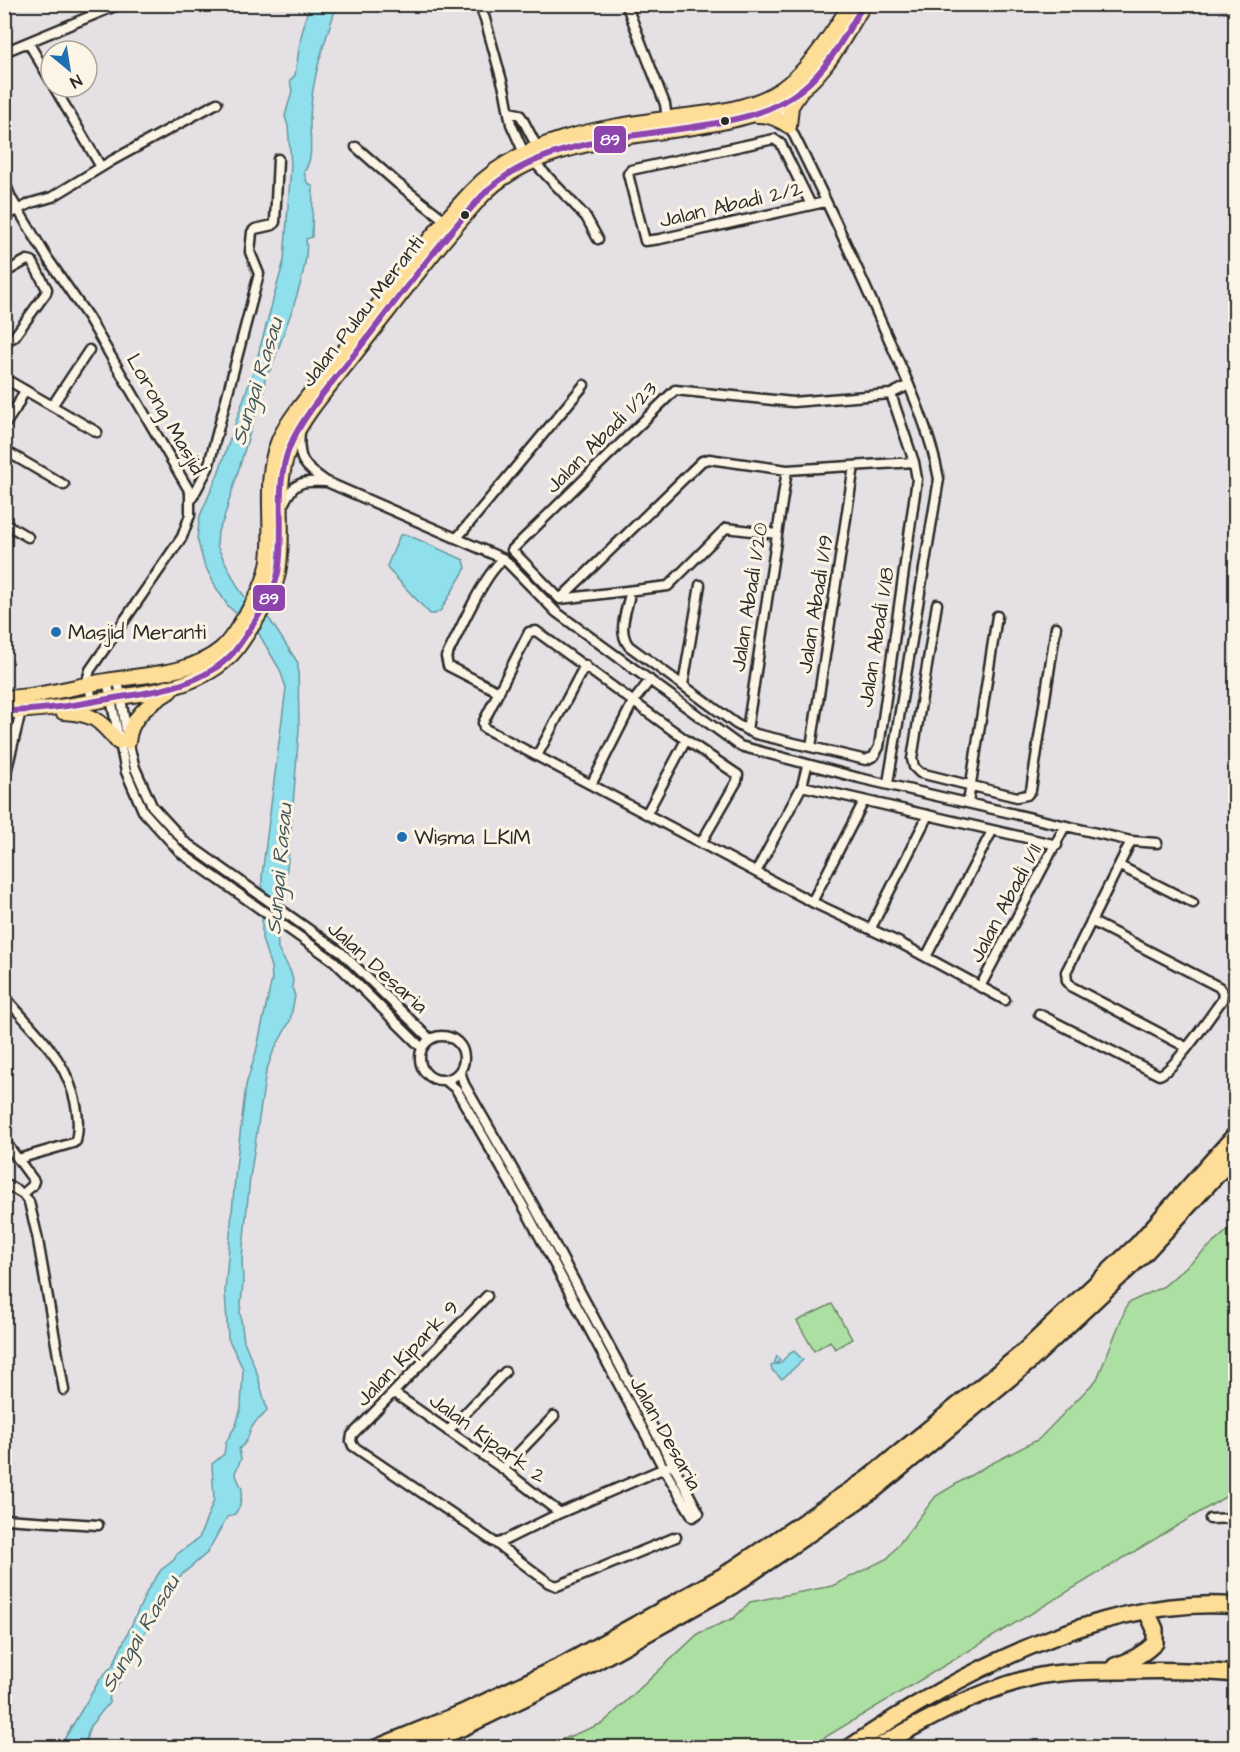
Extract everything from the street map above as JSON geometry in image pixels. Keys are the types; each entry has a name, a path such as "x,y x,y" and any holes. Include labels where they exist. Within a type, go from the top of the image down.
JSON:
{"highway":[{"path":"415,1748 723,1576 867,1479 1021,1354 1138,1244 1236,1134"},
{"path":"382,1745 465,1719 570,1676 732,1586 875,1489 1028,1363 1146,1252 1236,1154"},
{"path":"849,1748 934,1693 1045,1640 1102,1621 1147,1612 1196,1604 1236,1606"},
{"path":"1101,1671 1131,1661 1147,1652 1155,1643 1155,1629 1147,1612"},
{"path":"876,1748 970,1698 1031,1678 1101,1671 1197,1670 1236,1674"}],"main road":[{"name":"Jalan Pulau Meranti","path":"266,593 269,560 269,474 279,439 365,322 446,221 482,182 532,153 578,135 775,100 806,67 851,4"},
{"name":"Jalan Pulau Meranti","path":"4,711 27,711 92,702 177,687 211,670 231,656 238,638 279,569 280,477 290,444 301,425 452,230 490,188 532,153 584,146 748,116 775,100 803,88 827,62 864,4"},
{"path":"748,116 766,115 789,126 791,106 803,88"},
{"name":"Jalan Pulau Meranti","path":"4,698 35,696 88,684 176,670 205,660 238,638"},
{"path":"27,711 91,715 123,742 142,711 177,687"}],"street":[{"path":"4,52 120,4"},
{"path":"479,4 485,19 511,124 586,218 598,239"},
{"path":"626,4 665,104 667,119"},
{"path":"28,42 39,61"},
{"path":"61,99 101,167"},
{"path":"775,100 825,202 909,385 936,465 938,490 888,783"},
{"path":"4,217 52,196 216,103"},
{"path":"509,112 519,114 522,118 532,153"},
{"name":"Jalan Abadi 2/2","path":"811,205 780,144 774,139 629,171 645,241 825,202"},
{"path":"356,147 446,221"},
{"path":"191,500 211,460 260,274 250,252 252,232 255,229 273,225 275,222 278,159"},
{"name":"Lorong Masjid","path":"4,180 8,197 19,210 48,259 88,317 190,492 190,515 182,537 96,659 88,677 88,684"},
{"path":"4,273 27,260 32,261 44,283 46,293 14,337 4,342"},
{"path":"52,406 89,350"},
{"path":"4,378 98,432"},
{"path":"457,538 584,385"},
{"name":"Jalan Abadi 1/23","path":"560,599 512,550 675,390 793,402 891,394 909,385"},
{"path":"4,426 25,390"},
{"name":"Jalan Abadi 1/18","path":"628,598 622,631 629,646 736,724 747,730 811,747 866,760 871,759 877,752 914,515 917,479 914,462 891,394"},
{"path":"301,425 300,458 306,466 327,482 504,559 556,612 740,746 807,765 1065,826 1131,841 1157,843"},
{"path":"4,450 64,485"},
{"path":"560,599 702,461 709,459 787,470 914,462"},
{"name":"Jalan Abadi 1/19","path":"811,747 854,466"},
{"name":"Jalan Abadi 1/20","path":"747,730 787,470"},
{"path":"280,515 288,494 296,486 309,481 327,482"},
{"path":"4,524 28,537"},
{"path":"560,599 668,586 726,528 777,534"},
{"path":"499,692 448,666 446,657 492,569 504,559"},
{"path":"683,685 700,585"},
{"path":"937,604 912,759 914,767 920,773 1017,797 1027,795 1031,790 1056,627"},
{"path":"968,803 997,616"},
{"path":"701,843 737,781 738,775 536,631 529,632 483,723 484,728 592,783 701,843 812,902 871,928 1005,1000"},
{"path":"537,756 585,665"},
{"name":"Jalan Desaria","path":"112,680 126,772 143,812 181,853 334,961 422,1048"},
{"path":"592,783 633,702 650,680"},
{"path":"88,684 92,702"},
{"path":"4,781 27,711"},
{"path":"647,813 686,740"},
{"name":"Jalan Desaria","path":"123,742 152,806 185,842 342,953 430,1039"},
{"path":"756,872 802,786 807,765"},
{"path":"802,786 1057,845"},
{"path":"812,902 864,801"},
{"path":"871,928 928,815"},
{"name":"Jalan Abadi 1/11","path":"980,987 1065,826"},
{"path":"926,957 992,831"},
{"path":"1131,841 1066,972 1069,984 1186,1047"},
{"path":"1120,866 1193,903"},
{"path":"1039,1014 1159,1075 1164,1073 1186,1047 1222,1000 1221,990 1091,921"},
{"path":"4,996 52,1051 77,1105 76,1141 18,1160"},
{"name":"Jalan Desaria","path":"422,1048 420,1055 423,1069 433,1078 445,1080 456,1089 669,1467 699,1513 693,1517 669,1467 534,1206 464,1084 460,1071 464,1059 461,1046 452,1038 441,1035 430,1039 422,1048"},
{"path":"445,1080 460,1071"},
{"path":"4,1140 34,1181 23,1194"},
{"path":"4,1183 23,1194 29,1202 37,1234 64,1390"},
{"name":"Jalan Kipark 9","path":"487,1296 352,1436 351,1441 353,1446 497,1544"},
{"path":"448,1431 505,1372"},
{"name":"Jalan Kipark 2","path":"394,1393 503,1469 560,1514"},
{"path":"503,1469 554,1416"},
{"path":"669,1467 497,1544 557,1586 676,1537"},
{"path":"1210,1519 1236,1518"},
{"path":"4,1519 98,1525"}],"green space":[{"path":"1235,1224 1235,1491 809,1747 531,1747 548,1745 603,1723 699,1633 734,1618 750,1602 832,1586 888,1558 936,1496 1039,1439 1097,1379 1128,1303 1164,1286"},
{"path":"832,1304 852,1339 835,1349 830,1341 814,1351 797,1321"}],"water":[{"name":"Sungai Rasau","path":"309,5 337,5 319,60 311,103 310,153 304,172 307,182 313,187 312,237 306,239 300,286 271,369 265,376 264,392 255,404 257,409 218,531 217,546 239,589 270,620 298,663 299,730 290,842 286,876 280,891 277,927 278,949 290,970 295,996 290,1021 273,1052 266,1072 250,1178 242,1257 243,1284 240,1312 244,1341 257,1373 267,1410 254,1424 246,1442 239,1449 241,1459 235,1473 242,1489 240,1506 235,1514 227,1517 207,1553 171,1584 169,1593 150,1622 117,1687 110,1693 109,1703 90,1726 84,1747 59,1748 100,1679 113,1665 148,1589 161,1570 174,1560 176,1555 199,1538 214,1500 212,1464 224,1454 226,1442 236,1425 241,1408 243,1369 228,1338 225,1291 246,1085 256,1052 272,979 271,967 262,939 262,875 286,688 280,670 259,634 228,606 217,589 204,564 197,538 200,516 218,474 255,366 284,260 291,165 285,116 292,91 290,81 295,75"},
{"path":"400,535 408,535 464,560 466,568 441,610 435,614 430,614 388,569 387,566"},
{"path":"794,1351 803,1360 782,1379 772,1370 771,1366 777,1356 780,1360 776,1364 779,1364"}],"transit line":[{"name":"89","path":"4,711 53,708 155,691 189,682 220,665 244,638 265,605 276,580 281,541 282,477 295,435 326,390 430,257 481,197 501,179 525,165 552,154 609,140 736,119 777,105 802,89 821,71 864,4"}],"place":[{"name":"Masjid Meranti","path":"56,632"},
{"name":"Wisma LKIM","path":"402,837"}]}
